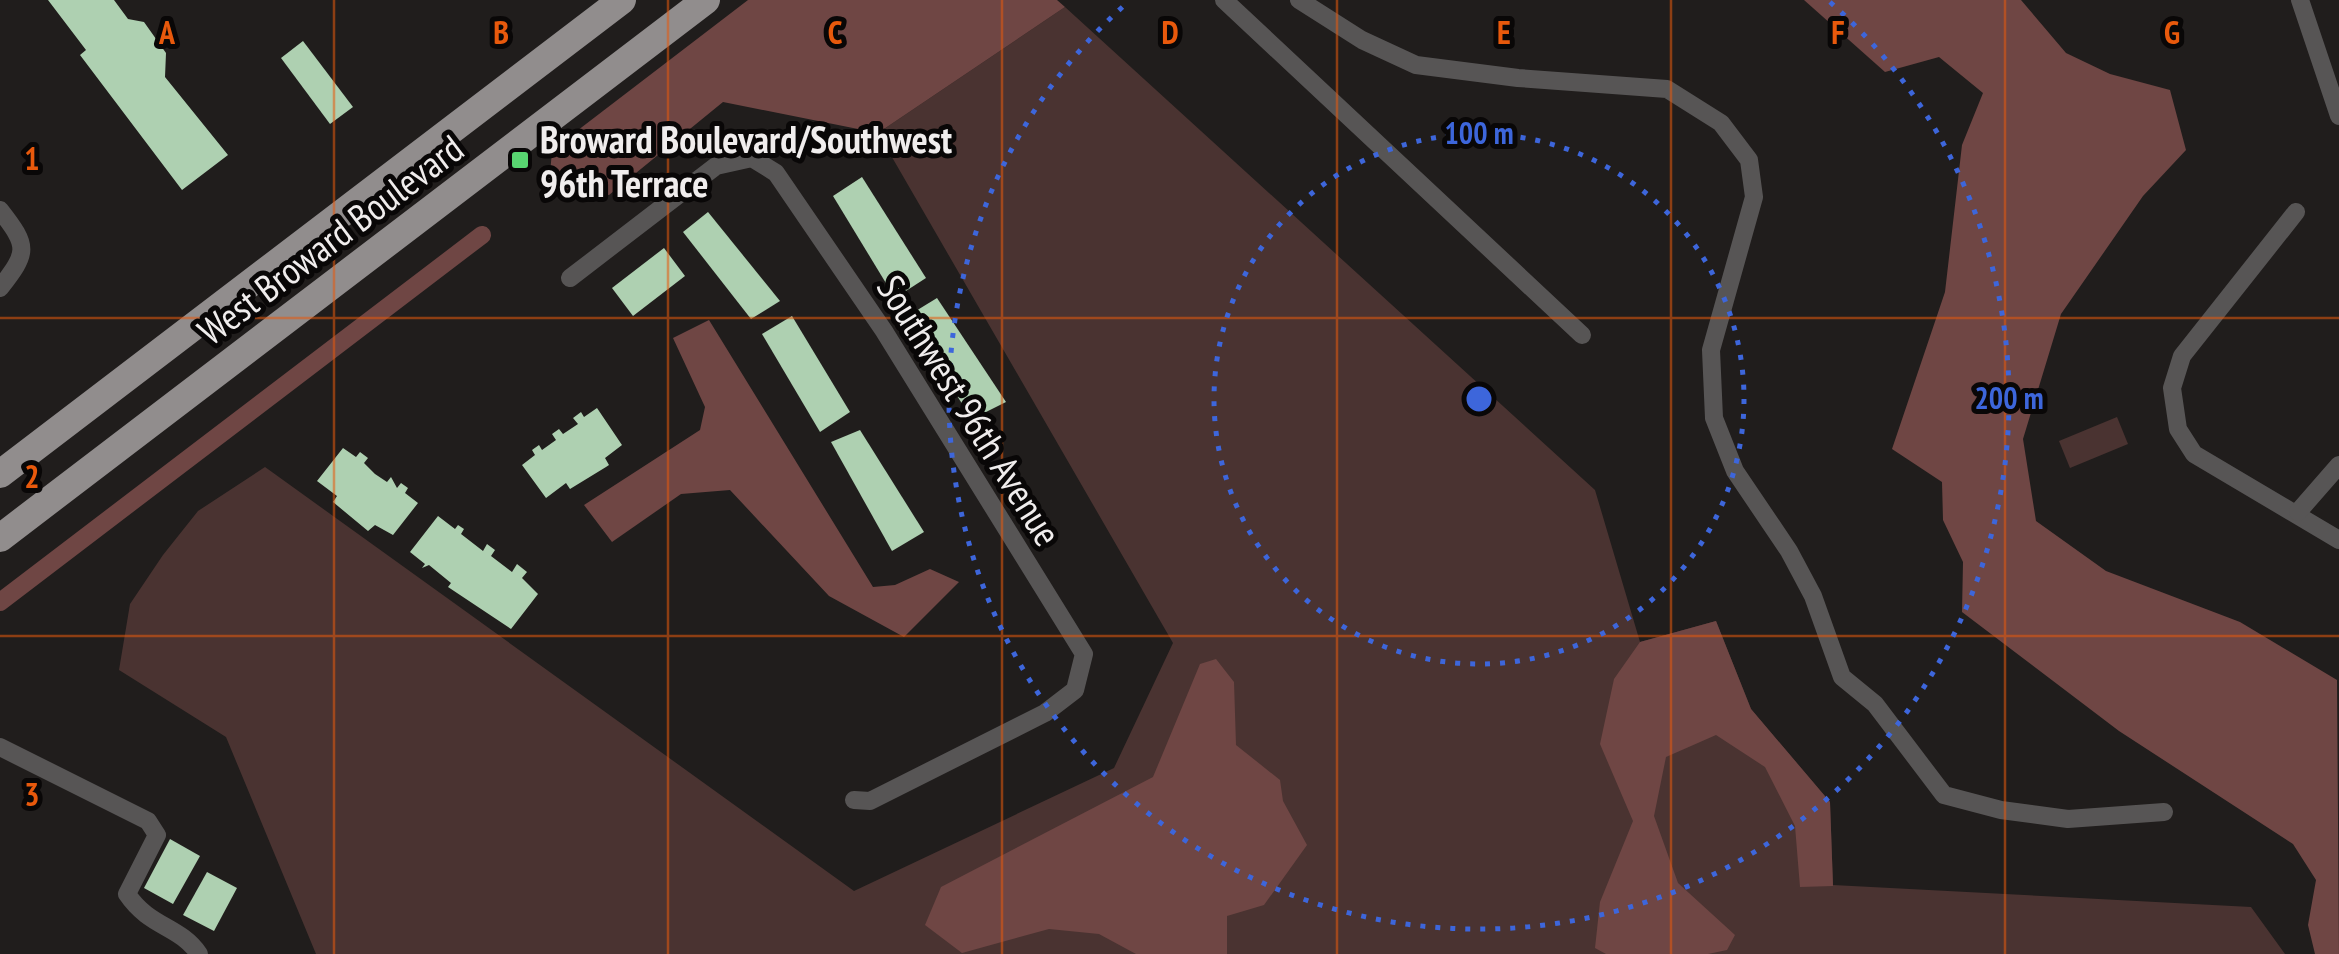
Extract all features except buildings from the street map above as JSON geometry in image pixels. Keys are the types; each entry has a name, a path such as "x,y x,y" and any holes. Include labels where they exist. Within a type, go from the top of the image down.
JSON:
{"main road":[{"name":"West Broward Boulevard","path":"0,474 622,0"},
{"name":"West Broward Boulevard","path":"0,538 706,0"}],"street":[{"path":"1224,0 1582,335"},
{"path":"1299,0 1362,40 1416,65 1518,78 1668,89 1721,122 1749,160 1754,197 1711,350 1714,418 1735,472 1789,550 1813,596 1842,677 1875,704 1944,796 2001,810 2068,818 2164,812"},
{"path":"2300,0 2339,116"},
{"name":"Southwest 96th Avenue","path":"570,278 716,166 752,158 776,173 884,331 1084,654 1075,690 1044,713 870,802 854,800"},
{"path":"0,210 22,238 22,260 0,288"},
{"path":"2296,212 2182,356 2172,388 2178,429 2194,454 2298,512 2339,540"},
{"path":"2298,512 2339,465"},
{"path":"0,747 148,821 157,835 127,894 142,915 190,941 199,954"}],"shaded area":[{"path":"748,0 1057,0 1065,7 878,133 723,102 609,195 553,192 549,187 552,150"},
{"path":"1804,0 2021,0 2066,53 2110,74 2170,90 2186,150 2143,196 2061,314 2023,439 2036,521 2106,571 2240,622 2337,680 2339,954 2315,954 2308,925 2316,880 2293,844 2119,731 1962,612 1963,562 1943,520 1942,482 1892,449 1945,292 1962,145 1983,93 1939,57 1885,72"},
{"path":"1065,7 1595,490 1640,642 1716,621 1751,709 1830,802 1833,885 2251,907 2285,954 316,954 226,737 119,670 130,604 163,555 198,511 265,467 854,891 1114,768 1173,643 878,133"},
{"path":"709,320 873,587 895,585 930,569 959,582 904,637 829,596 730,490 681,494 612,542 584,505 700,430 705,407 673,338"},
{"path":"2117,417 2128,444 2070,468 2059,441"},
{"path":"1716,621 1751,709 1830,802 1833,886 1800,887 1795,826 1765,767 1716,735 1666,757 1654,816 1678,883 1735,935 1727,950 1708,954 1606,954 1595,948 1600,902 1633,821 1600,744 1614,679 1640,642"},
{"path":"1216,659 1234,682 1236,745 1280,780 1283,801 1307,845 1264,905 1227,916 1227,954 1136,954 1099,934 1049,929 962,953 925,925 941,887 1153,777 1200,664"}],"waterway":[{"path":"0,602 482,235"}],"place":[{"name":"Broward Boulevard/Southwest 96th Terrace","path":"520,160"}]}
